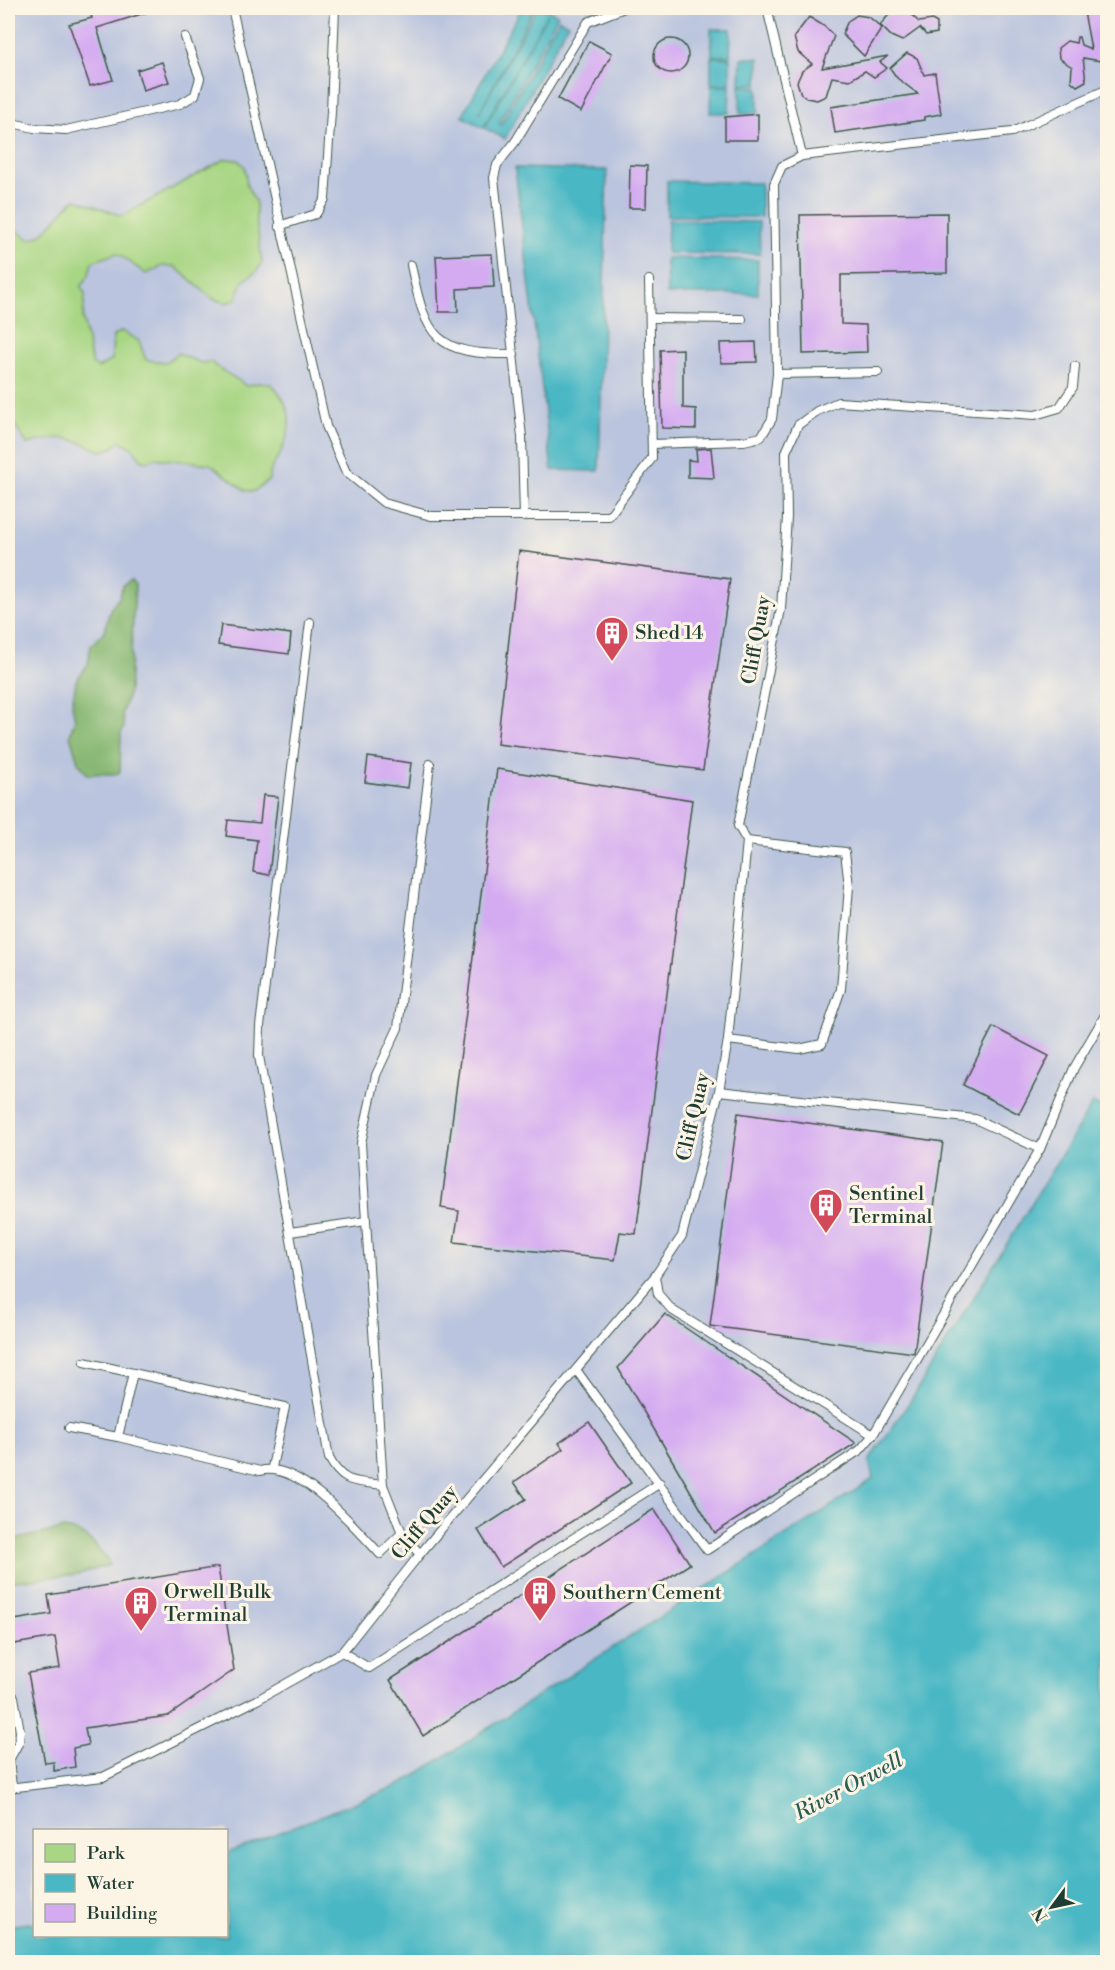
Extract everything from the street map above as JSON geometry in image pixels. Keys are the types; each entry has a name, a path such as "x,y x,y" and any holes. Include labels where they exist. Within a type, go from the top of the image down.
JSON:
{"lane":[{"path":"232,8 279,226 326,426 346,472 384,503 431,516 609,516 652,458 649,280"},
{"path":"279,226 316,214 325,199 335,8"},
{"path":"524,517 522,437 494,177 497,165 515,142 588,22 624,8"},
{"path":"767,8 802,156"},
{"path":"8,122 34,128 66,130 180,104 195,95 200,78 185,37"},
{"path":"652,444 744,441 761,437 772,419 777,374 774,184 782,166 802,156 1012,132 1107,89"},
{"path":"411,265 420,310 434,334 452,347 482,354 514,354"},
{"path":"650,318 742,319"},
{"name":"Cliff Quay","path":"10,1788 103,1778 257,1700 342,1652 420,1554 655,1276 682,1236 719,1091 728,1040 747,841 738,826 781,609 787,517 786,452 798,425 817,411 838,402 1035,415 1059,408 1073,387 1075,366"},
{"path":"777,374 878,372"},
{"path":"310,622 260,1026 259,1056 329,1458 336,1472 346,1480 383,1485"},
{"path":"420,1554 402,1533 383,1485 361,1143 376,1075 398,1028 430,764"},
{"path":"728,1040 799,1049 822,1044 841,989 849,886 845,852 747,841"},
{"path":"577,1371 707,1550 860,1450 873,1435 1040,1149 1074,1068 1107,1010"},
{"path":"719,1091 975,1119 1040,1149"},
{"path":"290,1233 366,1221"},
{"path":"655,1276 658,1294 672,1310 873,1435"},
{"path":"84,1362 285,1407 272,1467"},
{"path":"118,1437 133,1373"},
{"path":"69,1428 118,1437 260,1471 272,1467 300,1479 347,1519 380,1554 402,1533"},
{"path":"342,1652 369,1668 660,1483"},
{"path":"8,1699 14,1697 20,1731 19,1742 9,1761 10,1788"}],"shaded area":[{"path":"8,8 1107,8 1107,1112 1093,1103 911,1400 869,1461 874,1479 401,1784 228,1853 228,1829 33,1829 33,1922 8,1926"}],"green space":[{"path":"225,159 238,160 245,167 247,186 256,203 262,262 257,271 243,281 236,299 227,303 213,299 174,266 163,266 146,274 117,253 92,262 89,275 81,287 85,294 83,319 92,364 98,368 112,360 113,336 122,331 139,341 146,360 166,362 178,353 201,363 211,362 246,386 258,383 271,384 284,400 289,425 285,444 271,469 269,480 253,492 245,490 210,464 154,458 149,461 142,460 132,447 120,441 114,447 101,451 81,442 57,438 27,444 14,424 8,424 8,225 29,239 36,237 76,199 122,216"},
{"path":"131,580 135,585 129,691 122,713 124,727 121,733 120,770 115,774 88,775 78,762 70,735 75,719 72,705 76,681 88,664 91,645 104,632 111,607 119,598 123,586"},
{"path":"63,1529 85,1536 110,1565 79,1574 8,1582 8,1539 13,1540"}],"water":[{"path":"522,8 534,8 479,113 537,8 544,8 558,15 499,123 501,125 559,19 568,24 505,139 484,128 548,13 483,128 462,116"},
{"path":"711,29 731,29 730,56 712,56"},
{"path":"711,57 730,58 730,84 711,84"},
{"path":"741,58 759,58 758,84 740,84"},
{"path":"711,86 730,86 729,113 710,113"},
{"path":"740,86 758,87 758,114 740,114"},
{"path":"515,168 607,170 599,471 552,470"},
{"path":"667,181 761,183 761,217 667,216"},
{"path":"668,220 759,222 760,254 667,253"},
{"path":"666,258 758,260 758,294 667,294"},
{"name":"River Orwell","path":"1093,1103 1108,1112 1107,1962 8,1962 8,1926 33,1922 33,1937 228,1937 228,1853 402,1784 873,1479 869,1461 911,1400"}],"building":[{"path":"89,8 153,8 154,10 97,28 113,80 90,86 69,24 92,18"},
{"path":"894,9 905,9 919,22 932,20 937,23 937,33 926,35 920,28 902,41 891,36 880,25"},
{"path":"1104,9 1107,62 1083,58 1086,81 1077,86 1071,81 1072,67 1059,58 1058,48 1067,41 1076,43 1079,37 1081,45 1091,49 1084,12"},
{"path":"857,15 869,17 882,28 864,56 842,34 848,21"},
{"path":"809,17 824,26 834,36 822,68 888,56 880,62 887,68 874,77 865,71 850,80 832,77 826,96 817,100 806,98 801,94 797,82 802,71 812,64 798,52 794,37"},
{"path":"671,39 683,44 688,56 683,68 671,73 659,68 654,56 659,44"},
{"path":"589,41 612,53 581,112 558,99"},
{"path":"907,53 917,58 924,75 935,73 941,114 924,117 924,120 835,133 831,107 918,94 897,78 890,68"},
{"path":"162,62 169,82 143,90 137,70"},
{"path":"758,114 758,140 725,140 725,117"},
{"path":"630,165 647,166 646,208 629,208"},
{"path":"947,213 947,273 841,275 841,324 866,325 867,352 803,354 800,215"},
{"path":"492,254 494,287 457,289 458,312 439,312 436,256"},
{"path":"756,342 757,362 721,363 720,343"},
{"path":"683,349 683,408 696,409 696,429 662,428 660,350"},
{"path":"711,448 714,478 688,477 688,460 697,461 696,449"},
{"name":"Shed 14","path":"519,551 730,579 703,770 497,744"},
{"path":"221,625 291,634 289,654 218,645"},
{"path":"368,757 411,763 408,788 365,782"},
{"path":"497,769 692,800 636,1234 620,1232 615,1260 454,1242 459,1211 441,1208"},
{"path":"263,795 278,797 269,875 253,872 257,840 226,836 228,820 260,823"},
{"path":"993,1027 1049,1056 1019,1114 963,1085"},
{"name":"Sentinel Terminal","path":"738,1113 943,1142 914,1353 710,1326"},
{"path":"665,1314 856,1443 715,1533 618,1368"},
{"path":"589,1422 631,1483 501,1567 478,1530 526,1499 514,1482 563,1449 559,1443"},
{"name":"Southern Cement","path":"654,1509 690,1564 423,1736 390,1680"},
{"name":"Orwell Bulk Terminal","path":"218,1567 234,1670 168,1716 85,1728 88,1745 73,1748 75,1767 54,1771 54,1762 45,1763 28,1673 60,1668 55,1637 8,1645 8,1621 51,1614 48,1595"}],"place":[{"name":"Shed 14","path":"612,662"},
{"name":"Sentinel Terminal","path":"826,1234"},
{"name":"Southern Cement","path":"540,1622"},
{"name":"Orwell Bulk Terminal","path":"141,1632"}]}
